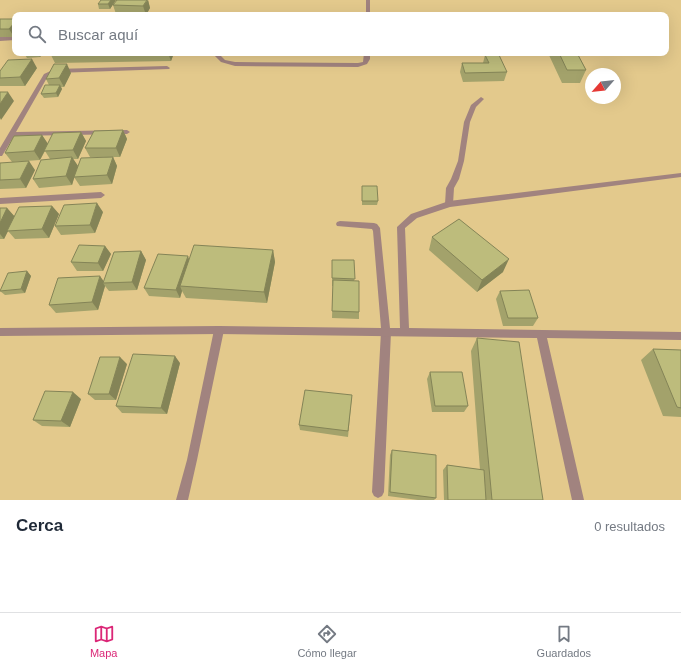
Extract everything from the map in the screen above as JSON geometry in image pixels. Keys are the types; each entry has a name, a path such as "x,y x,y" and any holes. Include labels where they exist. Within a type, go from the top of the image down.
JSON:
{"street":[{"path":"368,0 368,12"},
{"path":"0,39 12,38"},
{"path":"218,56 223,61 235,64 358,65 365,63 368,56"},
{"path":"0,154 49,72 167,68"},
{"path":"449,204 450,188 456,179 461,161 467,122 473,106 481,98"},
{"path":"12,134 127,132"},
{"path":"405,332 401,227 414,216 449,204 681,175"},
{"path":"0,201 101,195"},
{"path":"340,224 374,226 377,230 386,332 378,492"},
{"path":"182,500 192,460 219,330"},
{"path":"0,332 219,330 681,336"},
{"path":"541,334 578,500"}],"building":[{"path":"101,0 111,0 108,4 98,4"},
{"path":"117,0 147,0 143,6 113,5"},
{"path":"0,19 12,19 12,26 9,29 0,29"},
{"path":"486,56 499,56 507,72 465,73 462,63 489,63"},
{"path":"560,56 579,56 585,70 567,70"},
{"path":"32,59 20,77 0,78 0,71 8,60"},
{"path":"54,64 67,64 59,78 46,79"},
{"path":"45,85 60,85 56,93 41,94"},
{"path":"0,92 8,92 0,104"},
{"path":"123,130 116,148 85,148 94,131"},
{"path":"81,132 73,150 44,151 53,133"},
{"path":"42,135 34,151 5,153 14,136"},
{"path":"72,157 66,176 33,179 41,160"},
{"path":"113,157 107,175 74,177 81,158"},
{"path":"29,161 20,179 0,180 0,163"},
{"path":"362,186 377,186 378,201 362,201"},
{"path":"97,203 90,225 55,226 64,205"},
{"path":"52,206 42,229 7,231 19,207"},
{"path":"0,208 7,208 0,223"},
{"path":"459,219 509,259 482,280 432,237"},
{"path":"79,245 105,246 98,263 71,262"},
{"path":"194,245 273,250 264,292 180,286"},
{"path":"141,251 132,282 103,283 114,252"},
{"path":"158,254 188,256 176,290 144,288"},
{"path":"332,260 354,260 355,279 332,278"},
{"path":"27,271 21,289 0,291 8,273"},
{"path":"100,276 92,302 49,305 58,278"},
{"path":"333,280 359,281 359,312 332,311"},
{"path":"529,290 538,318 508,318 500,291"},
{"path":"477,338 519,342 543,500 492,500"},
{"path":"653,349 681,350 681,408 677,407"},
{"path":"133,354 175,356 161,408 116,406"},
{"path":"100,357 120,357 109,394 88,394"},
{"path":"430,372 462,372 468,406 435,406"},
{"path":"305,390 352,395 348,431 299,425"},
{"path":"45,391 73,392 61,421 33,420"},
{"path":"392,450 436,455 436,498 390,492"},
{"path":"447,465 484,470 486,500 448,500"}]}
